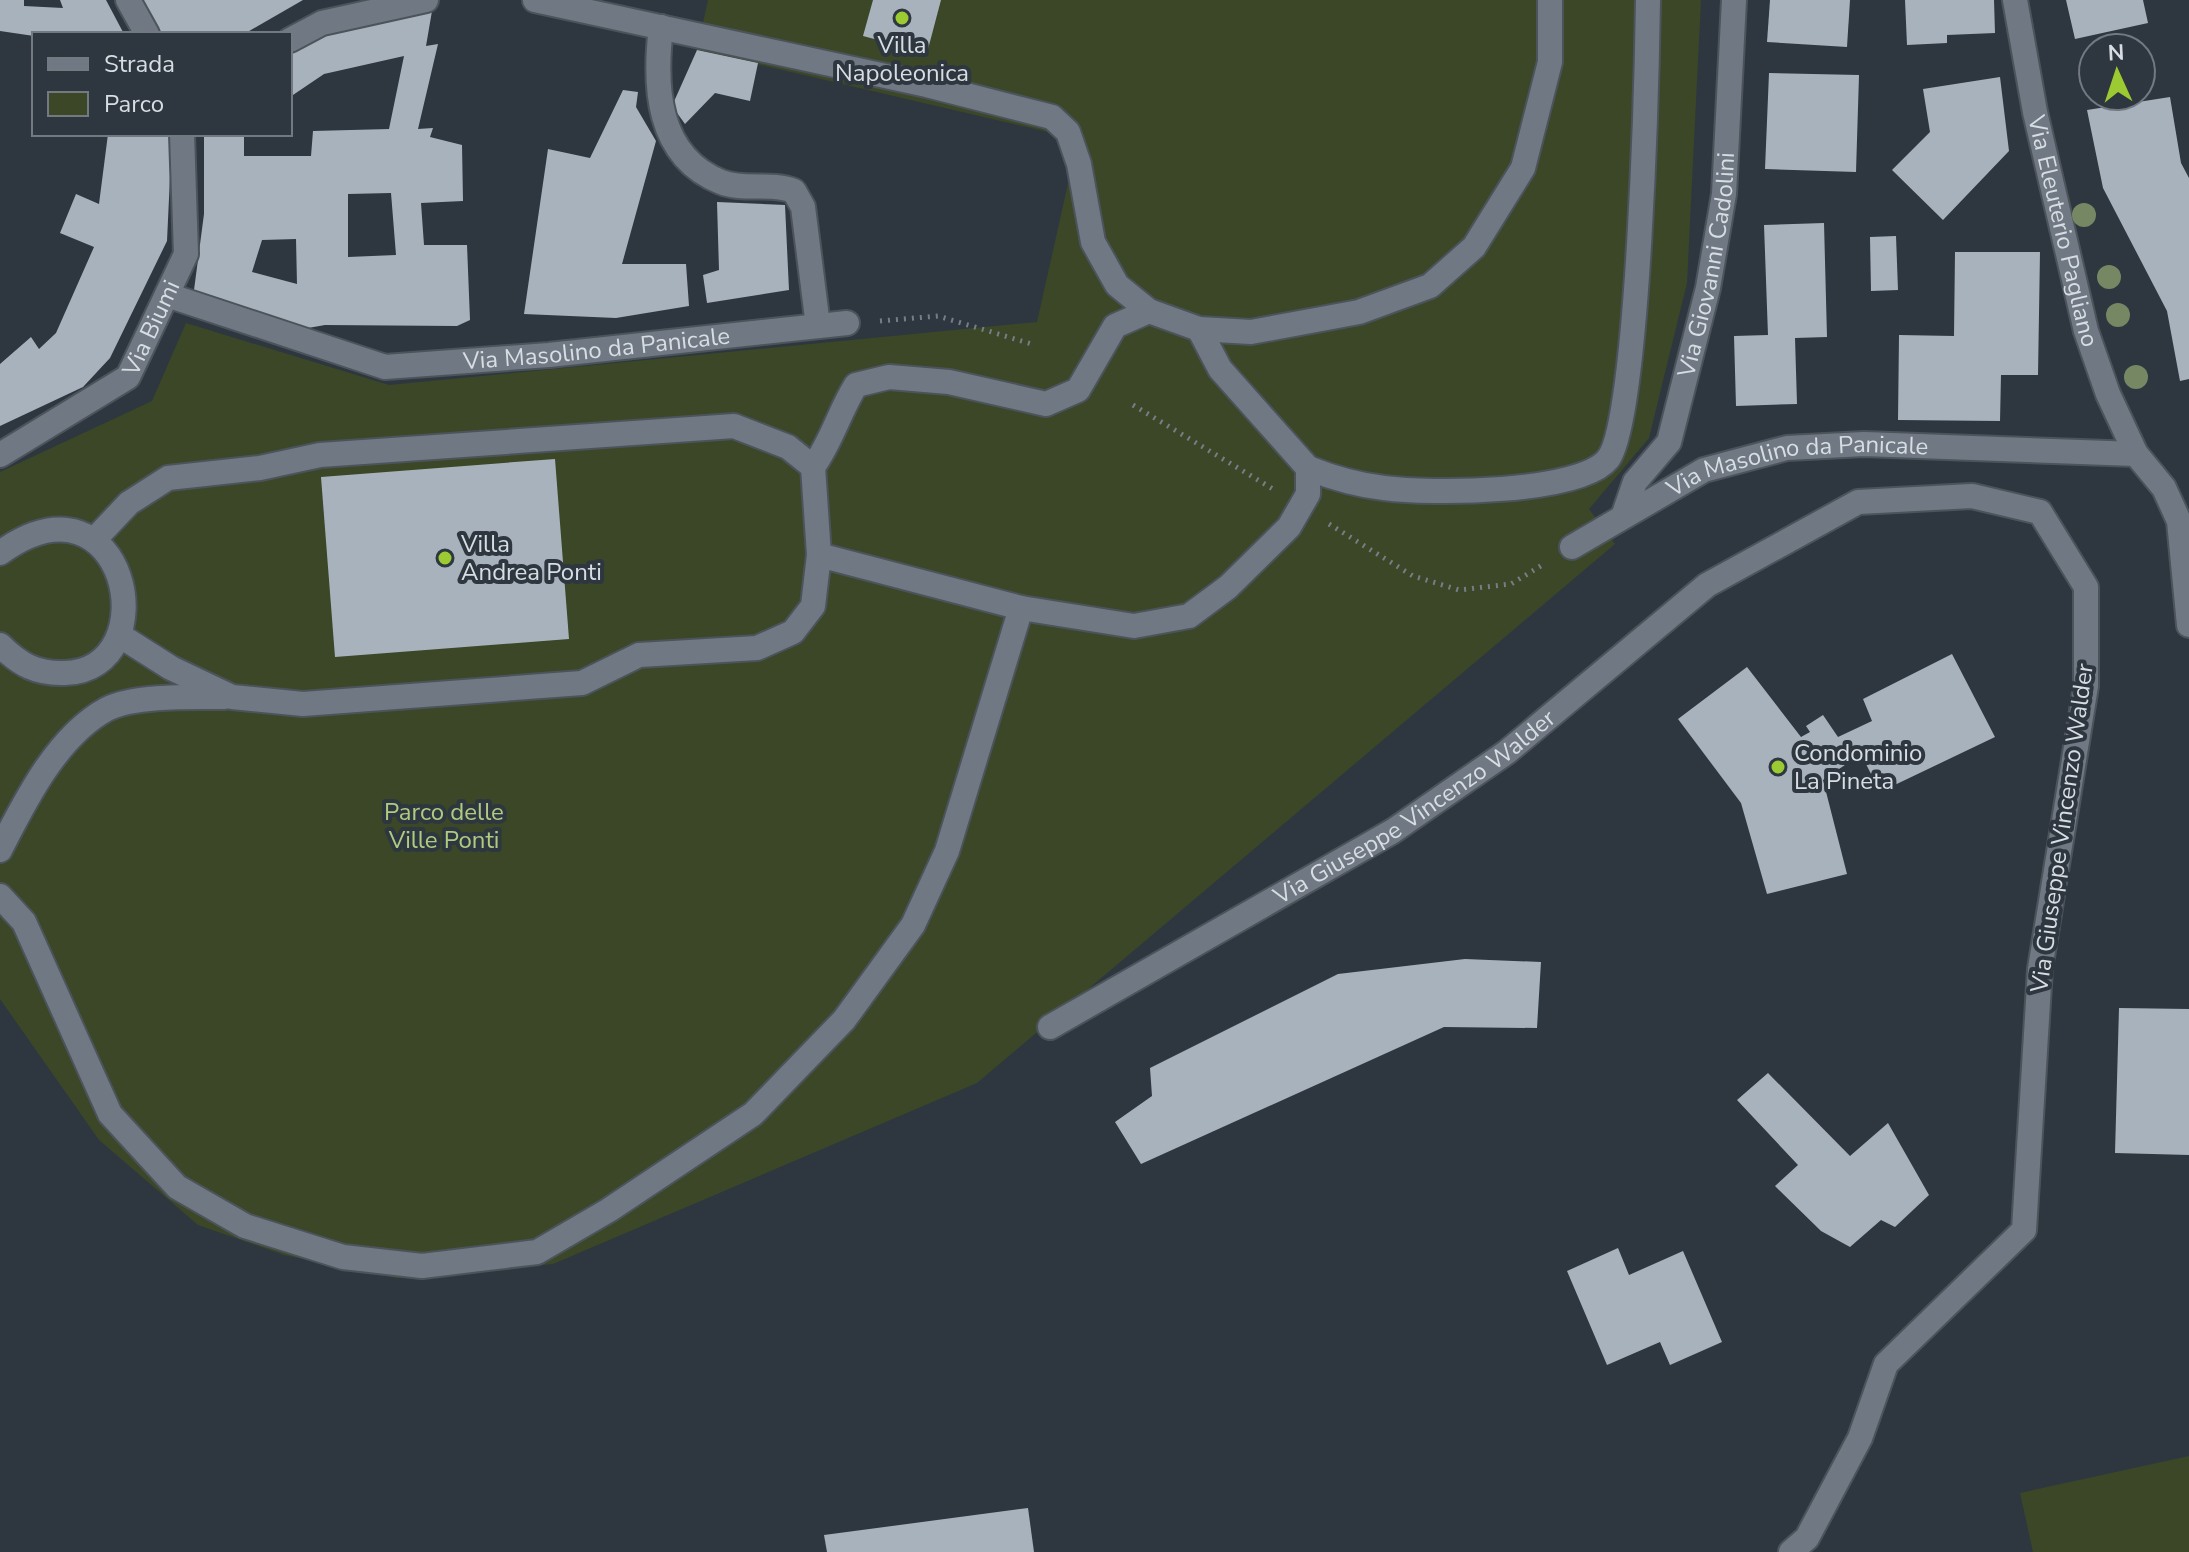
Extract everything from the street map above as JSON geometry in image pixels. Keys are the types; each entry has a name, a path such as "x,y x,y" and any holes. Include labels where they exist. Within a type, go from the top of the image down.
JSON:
{"street":[{"path":"128,0 146,32"},
{"path":"292,39 322,23 425,0"},
{"path":"535,0 1000,102 1052,117 1068,132 1079,164 1093,242 1117,285 1149,311 1199,329 1251,332 1359,312 1430,286 1474,247 1523,168 1550,62 1550,0"},
{"path":"1199,329 1220,369 1308,468 1340,480 1386,489 1456,491 1565,482 1591,473 1609,458 1619,435 1627,373 1637,255 1648,0"},
{"name":"Via Giovanni Cadolini","path":"1624,514 1635,482 1669,442 1708,288 1724,194 1734,0"},
{"name":"Via Eleuterio Pagliano","path":"2015,0 2035,112 2086,331 2108,394 2136,454"},
{"path":"661,27 656,71 659,109 687,161 722,183 787,188 794,191 803,207 818,326"},
{"name":"Via Biumi","path":"0,455 128,377 186,254 182,136"},
{"name":"Via Masolino da Panicale","path":"167,295 385,367 549,355 847,323"},
{"path":"0,850 57,751 108,708 164,697 232,697 303,704 582,683 639,655 757,648 793,632 813,606 819,555 813,467 830,444 840,412 856,385 889,377 949,382 1046,404 1078,390 1115,326 1149,311"},
{"path":"95,539 129,503 168,478 260,468 320,455 734,426 788,447 813,467"},
{"name":"Via Masolino da Panicale","path":"1572,547 1704,470 1787,448 1864,444 2136,454"},
{"path":"2136,454 2164,488 2179,521 2189,625"},
{"path":"819,555 1021,608 1134,626 1189,616 1228,587 1289,527 1308,494 1308,468"},
{"name":"Via Giuseppe Vincenzo Walder","path":"1050,1027 1393,831 1507,752 1707,585 1858,502 1972,496 2040,512 2086,587 2086,686 2040,969 2024,1230 1886,1364 1860,1438 1807,1538 1791,1552"},
{"path":"0,553 22,537 60,529 95,539 113,558 124,608 119,635 106,658 79,673 46,674 19,664 0,645"},
{"path":"0,896 24,922 110,1114 177,1187 245,1226 343,1257 422,1266 537,1252 609,1210 753,1114 844,1020 913,925 947,851 1021,608"},
{"path":"119,635 171,668 232,697"}],"path":[{"path":"847,323 938,316 1035,345"},
{"path":"1133,405 1274,490"},
{"path":"1321,518 1413,576 1459,590 1511,584 1572,547"}],"green space":[{"name":"Parco delle Ville Ponti","path":"708,0 1701,0 1687,283 1649,438 1589,509 1615,544 977,1083 553,1264 397,1278 284,1255 198,1225 99,1140 0,999 0,472 152,401 186,323 389,385 1037,322 1078,139 697,50"},
{"path":"2189,1456 2189,1552 2033,1552 2020,1493"}],"building":[{"path":"0,0 24,0 24,6 63,8 60,0 106,0 123,32 32,32 32,36 0,31"},
{"path":"141,0 303,0 247,32 158,32"},
{"name":"Villa Napoleonica","path":"873,0 941,0 927,53 863,36"},
{"path":"1770,0 1850,0 1847,47 1767,42"},
{"path":"1905,0 1994,0 1995,33 1947,35 1947,43 1907,45"},
{"path":"2066,0 2143,0 2148,23 2107,32 2077,32 2075,39"},
{"path":"432,11 426,46 438,44 418,129 433,128 430,137 462,145 463,201 421,203 424,245 467,245 470,320 457,326 325,325 308,328 194,290 204,214 204,136 244,136 244,156 311,156 313,131 389,129 404,56 324,74 292,96 292,44","holes":["391,193 396,255 348,257 348,194","296,239 297,284 252,272 262,240"]},
{"path":"697,50 758,63 750,101 715,93 685,124 672,106"},
{"path":"1769,73 1859,75 1856,172 1765,169"},
{"path":"2000,77 2009,151 1943,220 1892,170 1930,132 1923,89"},
{"path":"623,90 638,92 636,107 656,141 622,264 686,264 689,306 616,318 524,314 548,149 590,158"},
{"path":"2170,97 2181,163 2189,178 2189,379 2180,381 2167,311 2103,188 2087,112 2157,112 2157,99"},
{"path":"108,136 172,136 167,241 110,358 83,387 0,426 0,364 31,337 39,349 56,333 94,247 60,233 76,194 99,204"},
{"path":"717,202 785,205 789,290 707,303 703,275 719,270"},
{"path":"1824,223 1827,337 1795,338 1797,404 1736,406 1734,336 1768,335 1764,225"},
{"path":"1896,236 1898,290 1871,291 1870,237"},
{"path":"1955,252 2040,252 2038,375 2001,375 2000,421 1898,420 1899,335 1954,336"},
{"name":"Villa Andrea Ponti","path":"555,459 569,639 335,657 321,477"},
{"name":"Condominio La Pineta","path":"1952,654 1995,737 1880,792 1861,754 1823,780 1847,874 1767,894 1741,803 1678,719 1747,667 1801,737 1810,732 1806,726 1823,715 1838,737 1872,721 1863,699"},
{"path":"1465,959 1541,962 1537,1028 1444,1027 1141,1164 1115,1122 1152,1096 1150,1068 1338,974"},
{"path":"2119,1008 2189,1009 2189,1155 2115,1153"},
{"path":"1768,1073 1850,1156 1888,1123 1929,1195 1895,1227 1881,1220 1850,1247 1821,1231 1775,1186 1798,1165 1737,1100"},
{"path":"1618,1248 1629,1275 1683,1251 1722,1342 1670,1365 1660,1342 1607,1365 1567,1271"},
{"path":"1028,1508 1034,1552 827,1552 824,1535"}],"place":[{"name":"Villa Napoleonica","path":"902,18"},
{"name":"Villa Andrea Ponti","path":"445,558"},
{"name":"Condominio La Pineta","path":"1778,767"}]}
